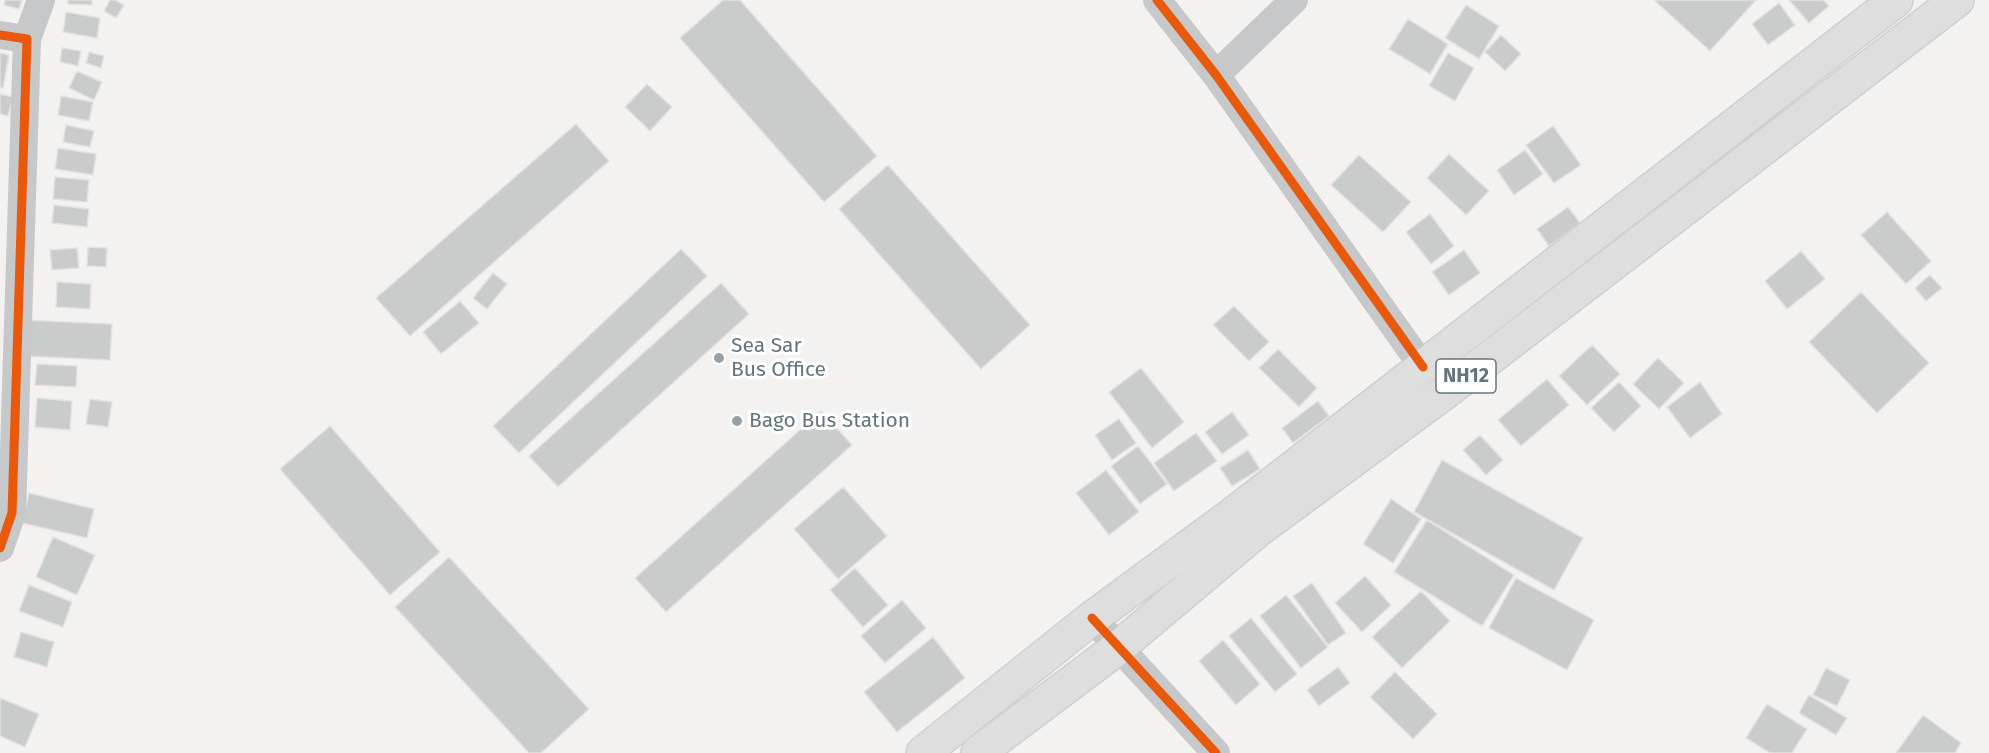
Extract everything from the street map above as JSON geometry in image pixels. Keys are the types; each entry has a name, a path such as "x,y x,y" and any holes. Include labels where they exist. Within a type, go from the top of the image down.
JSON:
{"highway":[{"name":"NH12","path":"923,753 1092,618 1232,515 1896,0"},
{"name":"NH12","path":"978,753 1119,647 1258,530 1444,393 1956,0"}],"street":[{"path":"0,548 6,511 14,37 41,0"},
{"path":"1157,0 1216,75 1423,367"},
{"path":"1216,75 1294,0"},
{"path":"1092,618 1216,753"}],"building":[{"path":"5,0 22,0 19,9 4,5"},
{"path":"68,0 92,0 92,5 68,4"},
{"path":"110,0 124,5 116,18 104,11"},
{"path":"723,0 740,0 877,156 824,202 680,38"},
{"path":"1654,0 1756,0 1710,51"},
{"path":"1789,0 1823,0 1829,6 1809,23"},
{"path":"1779,3 1795,25 1768,45 1752,24"},
{"path":"1466,5 1499,26 1479,59 1445,38"},
{"path":"66,12 100,18 97,38 63,32"},
{"path":"1408,19 1448,44 1430,74 1389,49"},
{"path":"1501,35 1521,54 1505,71 1485,52"},
{"path":"62,48 81,51 78,66 60,62"},
{"path":"89,52 104,56 101,68 86,63"},
{"path":"0,53 9,55 3,88 0,88"},
{"path":"1448,53 1474,68 1455,101 1429,86"},
{"path":"77,71 102,82 94,100 69,88"},
{"path":"647,84 672,107 650,131 625,107"},
{"path":"0,94 13,97 8,116 0,114"},
{"path":"61,96 93,102 89,121 58,115"},
{"path":"576,124 609,161 410,336 376,298"},
{"path":"66,125 94,131 90,147 63,142"},
{"path":"1553,126 1581,165 1554,183 1526,145"},
{"path":"58,148 96,154 93,175 55,169"},
{"path":"1525,150 1543,174 1514,195 1497,170"},
{"path":"1449,154 1489,191 1466,215 1427,178"},
{"path":"1359,155 1411,202 1383,232 1331,185"},
{"path":"888,165 1030,325 981,369 839,209"},
{"path":"55,177 89,180 87,202 53,199"},
{"path":"54,205 89,209 87,227 52,223"},
{"path":"1568,207 1580,223 1549,246 1537,229"},
{"path":"1887,212 1931,261 1906,284 1861,235"},
{"path":"1430,214 1454,246 1431,264 1406,232"},
{"path":"88,247 107,248 106,267 87,266"},
{"path":"77,248 79,268 52,270 50,250"},
{"path":"681,249 707,276 519,453 493,426"},
{"path":"1464,250 1480,273 1449,295 1432,272"},
{"path":"1801,251 1825,279 1787,309 1765,281"},
{"path":"493,273 507,284 487,309 473,298"},
{"path":"1930,275 1942,288 1926,301 1915,288"},
{"path":"57,282 91,284 90,309 56,307"},
{"path":"721,283 749,314 558,487 529,456"},
{"path":"1861,292 1929,363 1877,413 1809,342"},
{"path":"460,301 479,323 441,354 423,332"},
{"path":"1234,306 1269,342 1249,361 1213,325"},
{"path":"24,320 112,324 110,360 23,356"},
{"path":"1592,345 1620,374 1587,405 1559,376"},
{"path":"1278,349 1317,388 1299,407 1259,368"},
{"path":"1658,358 1684,383 1659,409 1633,384"},
{"path":"37,364 77,366 76,387 35,385"},
{"path":"1141,368 1184,422 1152,448 1109,392"},
{"path":"1547,379 1569,405 1521,446 1498,420"},
{"path":"1619,382 1641,406 1614,432 1591,408"},
{"path":"1700,382 1722,414 1690,438 1667,407"},
{"path":"37,398 72,401 70,430 35,427"},
{"path":"90,399 112,402 108,427 86,424"},
{"path":"1318,401 1329,416 1293,443 1282,428"},
{"path":"821,411 852,445 666,612 635,578"},
{"path":"1232,412 1249,435 1222,454 1205,432"},
{"path":"1119,419 1136,443 1112,460 1095,435"},
{"path":"330,426 440,552 390,595 280,469"},
{"path":"1196,433 1217,461 1174,491 1154,463"},
{"path":"1480,435 1503,460 1486,475 1463,450"},
{"path":"1138,446 1167,484 1140,504 1111,466"},
{"path":"1248,450 1260,469 1232,486 1220,468"},
{"path":"1442,460 1583,538 1554,590 1414,512"},
{"path":"1106,470 1139,512 1109,535 1076,493"},
{"path":"843,487 887,536 838,579 794,529"},
{"path":"29,493 94,509 87,538 22,523"},
{"path":"1391,499 1421,519 1393,563 1363,544"},
{"path":"1427,520 1514,575 1482,626 1394,572"},
{"path":"53,537 95,555 77,595 36,577"},
{"path":"449,557 589,709 541,753 529,753 395,607"},
{"path":"855,568 888,605 863,627 830,590"},
{"path":"1365,576 1391,605 1362,632 1335,603"},
{"path":"1516,578 1594,620 1567,670 1489,628"},
{"path":"1312,583 1346,633 1328,645 1293,596"},
{"path":"29,585 72,602 63,627 19,611"},
{"path":"1421,591 1450,621 1402,668 1372,637"},
{"path":"1286,595 1328,647 1301,668 1260,616"},
{"path":"902,600 926,628 885,663 861,636"},
{"path":"1251,618 1297,674 1275,692 1229,636"},
{"path":"21,632 54,642 47,667 14,657"},
{"path":"933,637 965,678 897,732 864,692"},
{"path":"1223,640 1260,684 1236,705 1199,661"},
{"path":"1338,667 1350,683 1319,706 1307,690"},
{"path":"1826,668 1850,680 1837,706 1813,695"},
{"path":"1395,672 1437,714 1413,739 1370,697"},
{"path":"1809,695 1847,718 1836,735 1799,713"},
{"path":"0,698 39,714 25,747 0,736"},
{"path":"1767,704 1807,729 1792,753 1770,753 1746,738"},
{"path":"1923,715 1961,743 1955,753 1896,753"}],"cycle path":[{"path":"1157,0 1216,75 1423,367"},
{"path":"0,35 27,39 12,513 0,548"},
{"path":"1092,618 1216,753"}],"place":[{"name":"Sea Sar Bus Office","path":"719,358"},
{"name":"Bago Bus Station","path":"737,421"}]}
